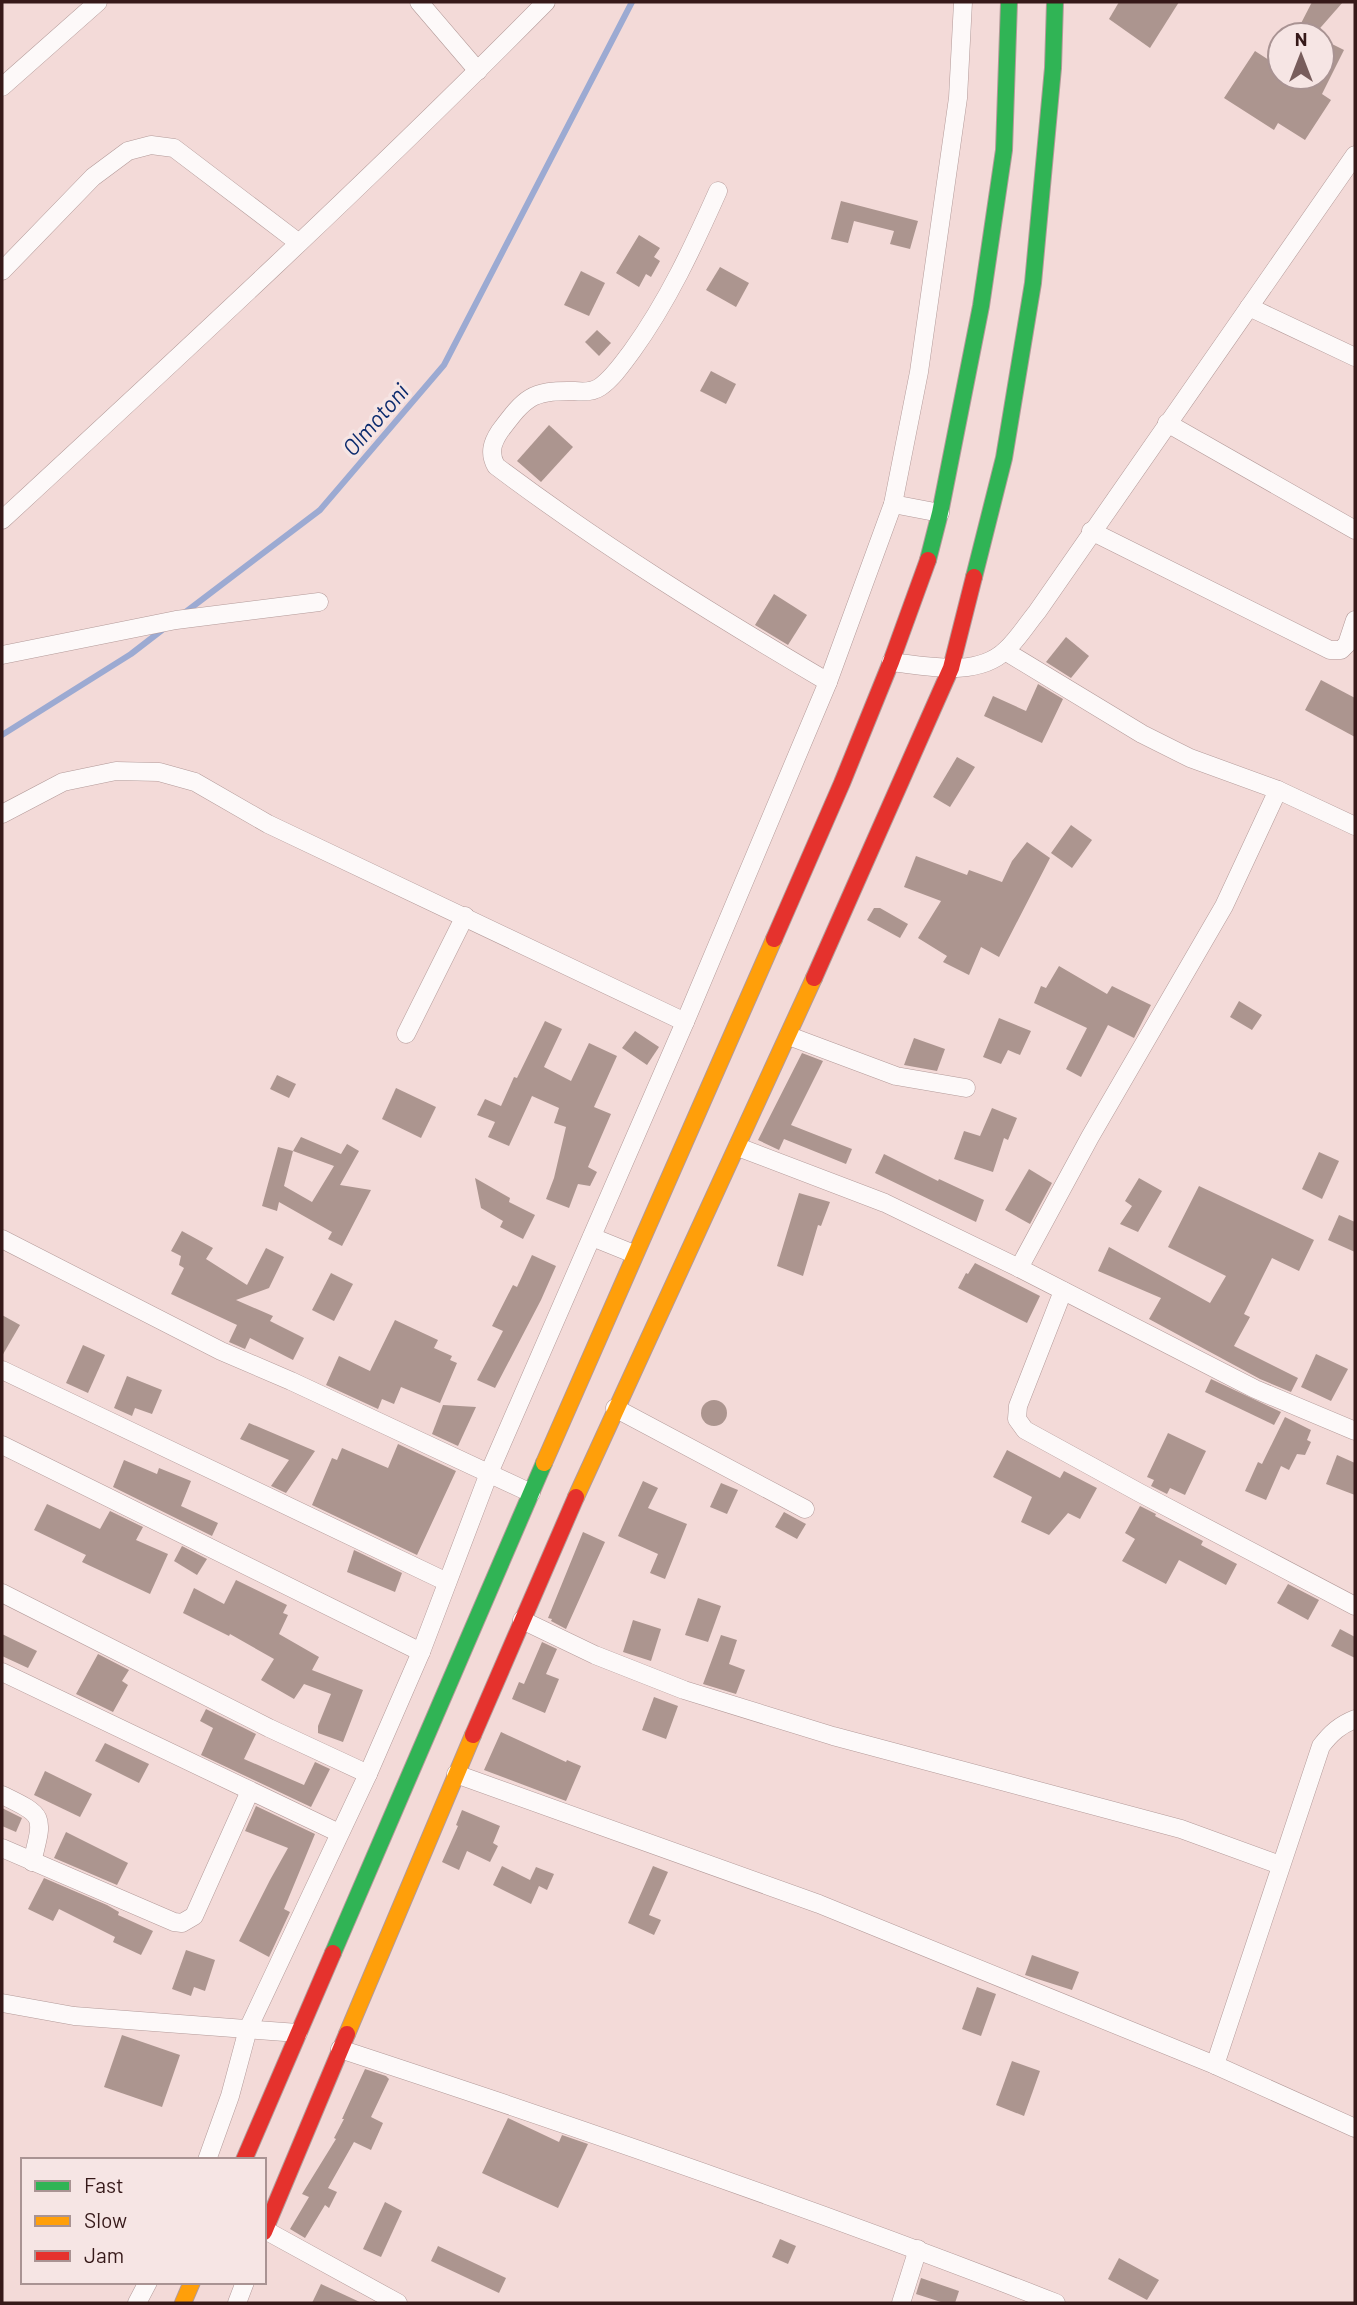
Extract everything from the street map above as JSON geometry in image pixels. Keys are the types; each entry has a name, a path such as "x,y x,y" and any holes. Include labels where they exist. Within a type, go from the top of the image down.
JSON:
{"main road":[{"path":"245,2158 634,1255 842,783 927,565 940,513 981,306 1004,150 1009,2"},
{"path":"266,2229 456,1773 615,1408 789,1036 951,668 1004,458 1033,283 1053,68 1055,2"},
{"path":"183,2303 191,2284"}],"street":[{"path":"2,88 97,2"},
{"path":"419,2 478,71"},
{"path":"2,520 299,243 478,71 545,2"},
{"path":"208,2158 230,2095 248,2029 368,1774 421,1652 489,1473 685,1022 828,682 893,504 919,372 958,97 962,2"},
{"path":"2,271 93,177 128,151 151,145 174,148 299,243"},
{"path":"891,662 951,668 989,660 1005,651 1037,612 1355,155"},
{"path":"718,191 686,263 656,317 619,368 599,388 586,391 552,390 536,395 516,410 495,438 492,458 496,466 540,498 699,603 828,682"},
{"path":"1249,307 1355,357"},
{"path":"1167,423 1355,530"},
{"path":"893,504 940,513"},
{"path":"1091,531 1330,650 1342,650 1355,620"},
{"path":"2,655 176,620 319,602"},
{"path":"1005,651 1142,734 1191,758 1278,790 1355,825"},
{"path":"2,814 63,782 116,771 159,772 195,782 268,824 685,1022"},
{"path":"1019,1268 1090,1137 1224,906 1278,790"},
{"path":"406,1034 465,916"},
{"path":"789,1036 896,1076 966,1088"},
{"path":"738,1147 885,1203 1019,1268 1255,1389 1355,1430"},
{"path":"592,1237 634,1255"},
{"path":"2,1239 221,1351 531,1493"},
{"path":"1063,1291 1018,1406 1017,1419 1025,1430 1355,1606"},
{"path":"2,1370 447,1583"},
{"path":"615,1408 805,1509"},
{"path":"2,1445 421,1652"},
{"path":"2,1593 269,1728 368,1774"},
{"path":"522,1620 595,1655 684,1690 833,1737 1181,1829 1280,1865"},
{"path":"2,1672 339,1833"},
{"path":"1215,2065 1321,1746 1330,1733 1355,1719"},
{"path":"456,1773 819,1905 1215,2065 1355,2127"},
{"path":"2,1848 174,1922 182,1923 194,1916 250,1791"},
{"path":"2,1796 33,1811 39,1819 40,1830 32,1862"},
{"path":"2,2003 74,2016 298,2033"},
{"path":"340,2049 516,2106 918,2249 1056,2303"},
{"path":"266,2232 398,2303"},
{"path":"901,2303 918,2249"},
{"path":"138,2303 147,2284"},
{"path":"237,2303 244,2284"}],"building":[{"path":"1119,2 1179,2 1150,48 1109,19"},
{"path":"1312,2 1343,2 1326,21 1302,21"},
{"path":"1336,46 1344,50 1336,66"},
{"path":"1255,51 1266,58 1266,91 1324,91 1322,94 1331,100 1305,140 1278,123 1274,130 1224,98"},
{"path":"841,201 918,221 910,249 890,244 894,231 854,221 848,243 831,239"},
{"path":"639,235 660,248 654,257 660,261 651,277 646,274 639,287 616,273"},
{"path":"720,267 749,283 736,307 706,290"},
{"path":"581,271 605,283 589,316 564,305"},
{"path":"597,330 611,343 599,356 585,342"},
{"path":"711,371 736,384 726,404 700,391"},
{"path":"549,425 573,447 541,482 517,461"},
{"path":"774,594 807,615 788,645 755,625"},
{"path":"1066,637 1089,656 1071,678 1046,662"},
{"path":"1321,680 1355,698 1355,737 1305,710"},
{"path":"1038,684 1063,699 1042,743 984,716 993,696 1026,711"},
{"path":"957,757 975,767 950,807 933,797"},
{"path":"1071,825 1092,840 1072,868 1051,853"},
{"path":"1027,842 1050,858 999,957 981,947 969,975 943,962 947,956 918,938 941,901 904,887 916,856 967,875 969,870 1002,882 1012,861"},
{"path":"874,908 880,908 908,924 900,938 867,920"},
{"path":"1059,966 1107,994 1112,986 1151,1005 1134,1038 1108,1025 1081,1077 1066,1069 1087,1028 1034,1003 1041,986 1046,988"},
{"path":"1239,1001 1262,1015 1252,1030 1230,1017"},
{"path":"999,1018 1031,1031 1020,1055 1008,1050 1001,1064 983,1057"},
{"path":"545,1021 562,1029 544,1067 571,1081 589,1043 617,1056 594,1107 611,1114 588,1167 597,1172 590,1186 578,1184 569,1208 546,1199 566,1127 554,1123 559,1108 532,1096 509,1146 488,1137 495,1122 477,1115 485,1099 501,1106"},
{"path":"635,1031 659,1047 647,1065 622,1048"},
{"path":"914,1038 945,1049 937,1071 904,1065"},
{"path":"802,1053 823,1061 791,1125 852,1149 846,1164 784,1139 779,1150 758,1140"},
{"path":"277,1075 296,1084 289,1098 270,1089"},
{"path":"396,1088 436,1107 421,1138 382,1119"},
{"path":"992,1108 1017,1118 1008,1140 1004,1138 993,1172 954,1159 964,1131 980,1136"},
{"path":"301,1137 341,1154 347,1144 359,1151 340,1185 371,1190 342,1246 328,1239 332,1232 279,1202 277,1211 262,1206 278,1147 293,1151","holes":["293,1151 334,1166 312,1202 284,1186"]},
{"path":"1319,1152 1339,1161 1322,1199 1302,1189"},
{"path":"884,1154 984,1200 976,1222 875,1173"},
{"path":"1029,1169 1052,1183 1030,1224 1005,1210"},
{"path":"475,1178 510,1198 509,1202 535,1215 523,1239 500,1227 503,1221 481,1208"},
{"path":"1139,1178 1162,1191 1138,1232 1120,1224 1132,1206 1125,1201"},
{"path":"1199,1186 1314,1240 1299,1271 1272,1258 1244,1314 1250,1317 1234,1346 1298,1378 1291,1392 1260,1379 1149,1319 1161,1298 1098,1271 1109,1247 1210,1303 1226,1276 1168,1247"},
{"path":"799,1193 830,1202 821,1226 818,1225 803,1276 777,1266"},
{"path":"1339,1215 1355,1222 1355,1252 1328,1240"},
{"path":"182,1231 213,1248 206,1259 247,1285 266,1248 284,1257 269,1288 236,1300 273,1316 270,1321 304,1338 293,1360 250,1338 245,1349 229,1342 237,1325 171,1294 184,1268 179,1265 181,1256 171,1251"},
{"path":"532,1255 556,1266 495,1388 477,1380 503,1331 492,1326 513,1285 517,1287"},
{"path":"975,1263 1040,1296 1027,1323 958,1288"},
{"path":"331,1273 353,1284 334,1321 312,1310"},
{"path":"2,1315 20,1325 2,1356"},
{"path":"395,1320 438,1340 434,1348 452,1356 450,1360 457,1363 440,1403 401,1387 394,1404 382,1399 378,1409 326,1385 339,1356 370,1371"},
{"path":"83,1345 105,1355 88,1393 66,1383"},
{"path":"1316,1354 1348,1369 1331,1401 1301,1387"},
{"path":"127,1376 162,1390 152,1414 135,1408 132,1416 114,1408"},
{"path":"1211,1379 1281,1412 1274,1425 1205,1392"},
{"path":"714,1400 723,1404 727,1413 723,1422 714,1426 705,1422 701,1413 705,1404"},
{"path":"443,1405 476,1407 458,1446 432,1434"},
{"path":"1285,1417 1311,1430 1307,1440 1311,1442 1305,1455 1297,1454 1289,1470 1281,1466 1266,1500 1245,1491 1258,1462 1262,1464"},
{"path":"249,1423 315,1451 286,1493 271,1486 289,1460 240,1439"},
{"path":"1168,1433 1206,1451 1185,1495 1170,1488 1167,1494 1151,1486 1154,1480 1147,1477"},
{"path":"398,1444 456,1471 417,1555 312,1505 332,1458 337,1460 342,1448 388,1468"},
{"path":"1007,1450 1060,1478 1064,1471 1097,1488 1080,1519 1068,1513 1049,1535 1021,1522 1032,1497 993,1477"},
{"path":"1337,1455 1355,1463 1355,1495 1326,1484"},
{"path":"124,1460 157,1474 159,1468 191,1481 181,1506 218,1523 212,1536 113,1487"},
{"path":"643,1481 658,1488 648,1508 687,1524 665,1579 650,1573 658,1554 618,1536"},
{"path":"721,1483 738,1490 727,1514 710,1507"},
{"path":"47,1504 100,1529 110,1511 143,1527 136,1540 168,1554 150,1594 82,1562 86,1555 34,1530"},
{"path":"1140,1506 1203,1541 1201,1545 1237,1564 1226,1585 1179,1560 1166,1584 1122,1561 1135,1539 1125,1533"},
{"path":"784,1512 806,1524 797,1539 775,1527"},
{"path":"583,1532 605,1542 566,1629 548,1618"},
{"path":"182,1546 207,1559 197,1575 174,1561"},
{"path":"354,1550 402,1573 395,1592 347,1572"},
{"path":"236,1580 287,1605 283,1613 288,1615 279,1634 319,1657 312,1670 363,1690 343,1742 318,1733 318,1726 331,1694 304,1684 294,1699 261,1680 274,1659 230,1634 229,1636 183,1613 194,1588 224,1604"},
{"path":"1288,1584 1319,1600 1308,1620 1277,1603"},
{"path":"698,1598 721,1606 708,1642 685,1635"},
{"path":"633,1620 661,1629 651,1661 623,1652"},
{"path":"1340,1629 1355,1637 1355,1658 1331,1646"},
{"path":"2,1634 37,1651 28,1668 2,1656"},
{"path":"721,1635 737,1640 729,1664 745,1670 736,1694 703,1684"},
{"path":"542,1642 557,1649 546,1674 559,1679 545,1713 512,1699 519,1682 524,1684"},
{"path":"98,1654 129,1670 122,1681 128,1685 113,1712 76,1694"},
{"path":"654,1697 678,1706 666,1739 642,1730"},
{"path":"206,1709 256,1734 244,1759 304,1785 315,1762 330,1769 311,1807 201,1755 213,1728 200,1721"},
{"path":"501,1732 566,1762 567,1760 581,1766 566,1801 484,1770"},
{"path":"105,1743 149,1764 139,1783 95,1761"},
{"path":"45,1771 92,1794 80,1817 34,1795"},
{"path":"256,1806 315,1834 284,1909 290,1912 269,1957 239,1941 288,1848 245,1831"},
{"path":"2,1808 22,1818 16,1832 2,1826"},
{"path":"462,1810 500,1826 493,1843 498,1846 490,1862 467,1851 459,1870 442,1862"},
{"path":"66,1832 128,1863 117,1885 54,1858"},
{"path":"502,1866 530,1880 536,1867 554,1874 547,1890 539,1886 531,1904 493,1885"},
{"path":"653,1866 668,1872 649,1915 661,1920 654,1935 628,1923"},
{"path":"44,1878 107,1905 119,1912 118,1915 153,1931 141,1955 113,1942 115,1937 59,1909 53,1921 28,1909"},
{"path":"186,1950 215,1960 205,1991 194,1987 191,1996 172,1989"},
{"path":"1032,1955 1079,1972 1072,1990 1025,1975"},
{"path":"977,1987 996,1994 981,2036 962,2029"},
{"path":"122,2035 180,2055 162,2107 104,2087"},
{"path":"1012,2061 1040,2071 1024,2116 996,2105"},
{"path":"365,2069 389,2079 371,2117 383,2123 371,2150 354,2142 328,2188 337,2192 329,2208 325,2205 305,2238 290,2229 309,2197 302,2194 336,2139 334,2138"},
{"path":"508,2118 559,2142 562,2135 588,2144 558,2208 482,2173"},
{"path":"385,2202 402,2211 381,2257 363,2249"},
{"path":"780,2239 796,2246 788,2264 772,2257"},
{"path":"438,2246 506,2278 499,2293 431,2261"},
{"path":"1119,2258 1159,2280 1147,2300 1108,2279"},
{"path":"921,2278 959,2291 955,2303 944,2303 916,2294"},
{"path":"321,2284 362,2303 312,2303"}],"waterway":[{"name":"Olmotoni","path":"183,614 320,510 444,365 632,2"},
{"name":"Olmotoni","path":"2,735 131,654 166,627"}],"traffic: fast":[{"path":"928,560 940,513 981,306 1004,150 1009,2"},
{"path":"974,577 1004,458 1033,283 1053,68 1055,2"},
{"path":"333,1953 544,1463"}],"traffic: slow":[{"path":"544,1463 774,939"},
{"path":"576,1497 814,978"},
{"path":"347,2034 473,1735"},
{"path":"183,2303 191,2284"}],"traffic: jam":[{"path":"774,939 842,783 891,662 928,560"},
{"path":"814,978 951,668 974,577"},
{"path":"473,1735 576,1497"},
{"path":"245,2158 333,1953"},
{"path":"266,2227 347,2034"}]}
